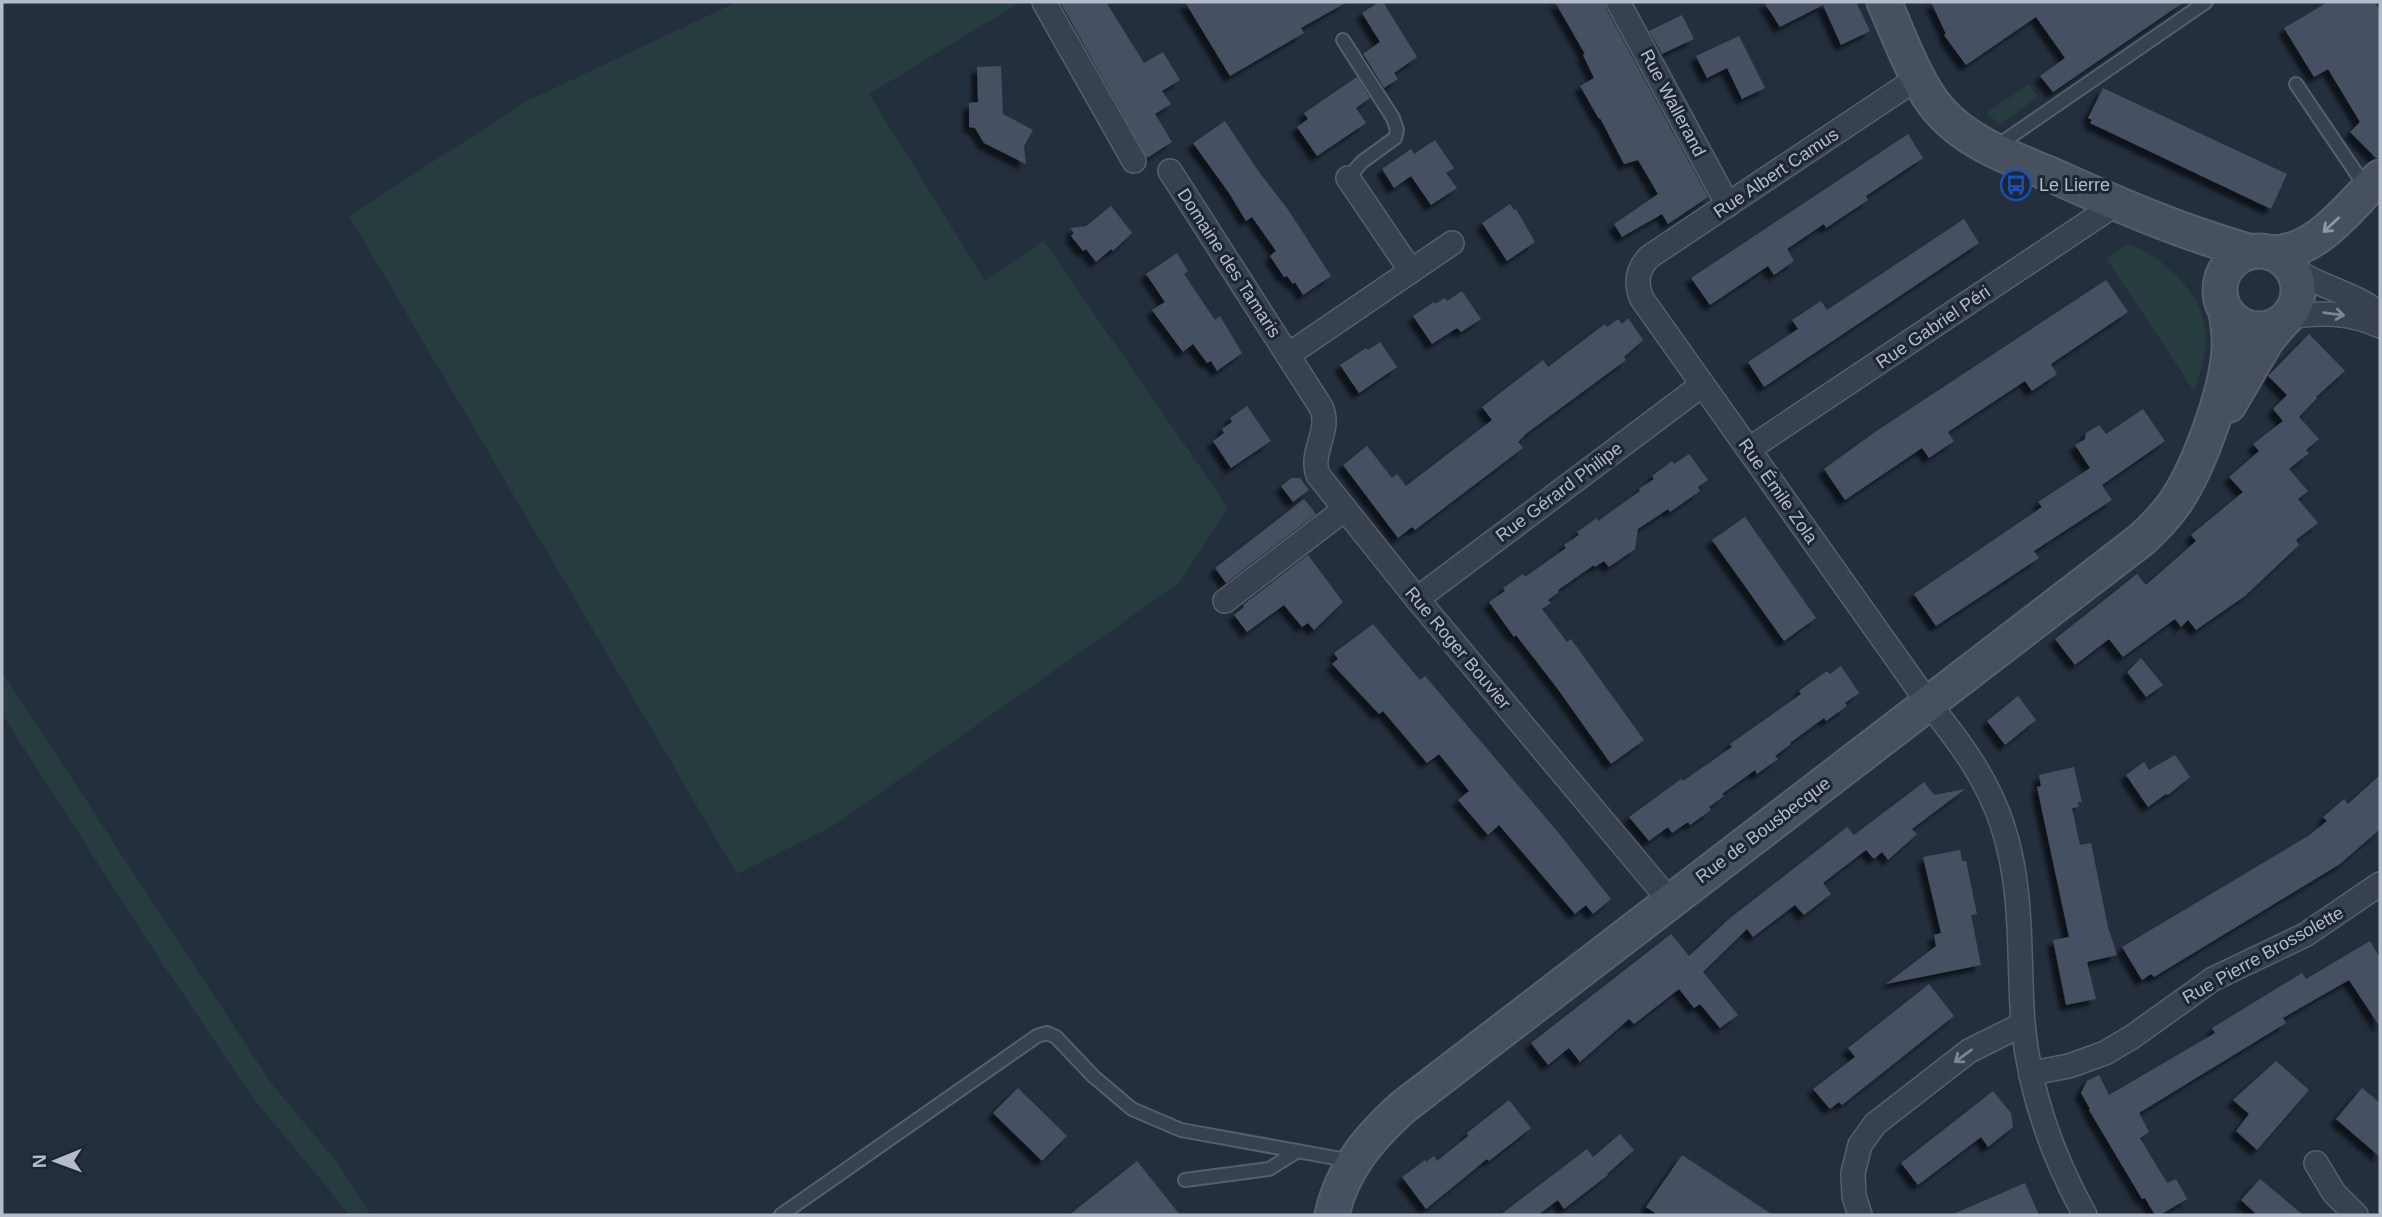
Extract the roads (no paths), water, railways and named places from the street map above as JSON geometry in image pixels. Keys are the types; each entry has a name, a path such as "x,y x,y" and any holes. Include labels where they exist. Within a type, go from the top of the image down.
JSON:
{"street":[{"path":"1044,2 1134,161"},
{"name":"Rue Wallerand","path":"1618,2 1728,205"},
{"path":"1884,2 1933,102 1963,132 1993,149 2130,210 2207,239 2270,256 2305,278 2361,302 2380,314"},
{"name":"Rue Albert Camus","path":"1638,274 1648,257 1919,77"},
{"name":"Domaine des Tamaris","path":"1170,171 1323,412 1324,425 1314,464 1318,475 1345,509"},
{"path":"1348,178 1411,271"},
{"path":"2223,303 2221,281 2230,264 2240,256 2270,256 2309,244 2374,183"},
{"path":"2130,210 2183,243 2198,257 2209,270 2223,303 2240,325 2265,329 2285,319 2322,313 2356,317 2380,326"},
{"name":"Rue Gabriel Péri","path":"1749,449 2130,210"},
{"name":"Domaine des Tamaris","path":"1288,355 1452,243"},
{"path":"2270,256 2294,275 2298,294 2285,319"},
{"name":"Rue Émile Zola","path":"1638,274 1642,299 1929,704 1976,766 1994,804 2009,847 2020,914 2024,1024 2040,1107 2055,1153 2085,1215"},
{"name":"Rue de Bousbecque","path":"2203,450 2229,351 2223,303"},
{"name":"Rue de Bousbecque","path":"1332,1215 1341,1186 1353,1161 1375,1133 1403,1107 2141,540 2173,505 2267,340 2285,319"},
{"name":"Rue Gérard Philipe","path":"1417,599 1702,385"},
{"path":"1225,601 1345,509"},
{"name":"Rue Roger Bouvier","path":"1345,509 1670,901"},
{"name":"Rue Pierre Brossolette","path":"2032,1073 2069,1066 2105,1053 2213,979 2305,934 2380,884"},
{"path":"1860,1215 1854,1196 1853,1172 1860,1145 1875,1124 1969,1051 2024,1024"},
{"path":"2316,1163 2334,1193 2356,1215"}],"lane":[{"path":"1993,149 2206,2"},
{"path":"1343,40 1397,130 1395,138 1362,162 1348,178"},
{"path":"2296,84 2374,183"},
{"path":"781,1215 1037,1036 1046,1033 1056,1037 1093,1076 1132,1109 1181,1130 1353,1161"},
{"path":"1185,1180 1269,1169 1298,1151"}],"place":[{"name":"Le Lierre","path":"2016,185"}]}
